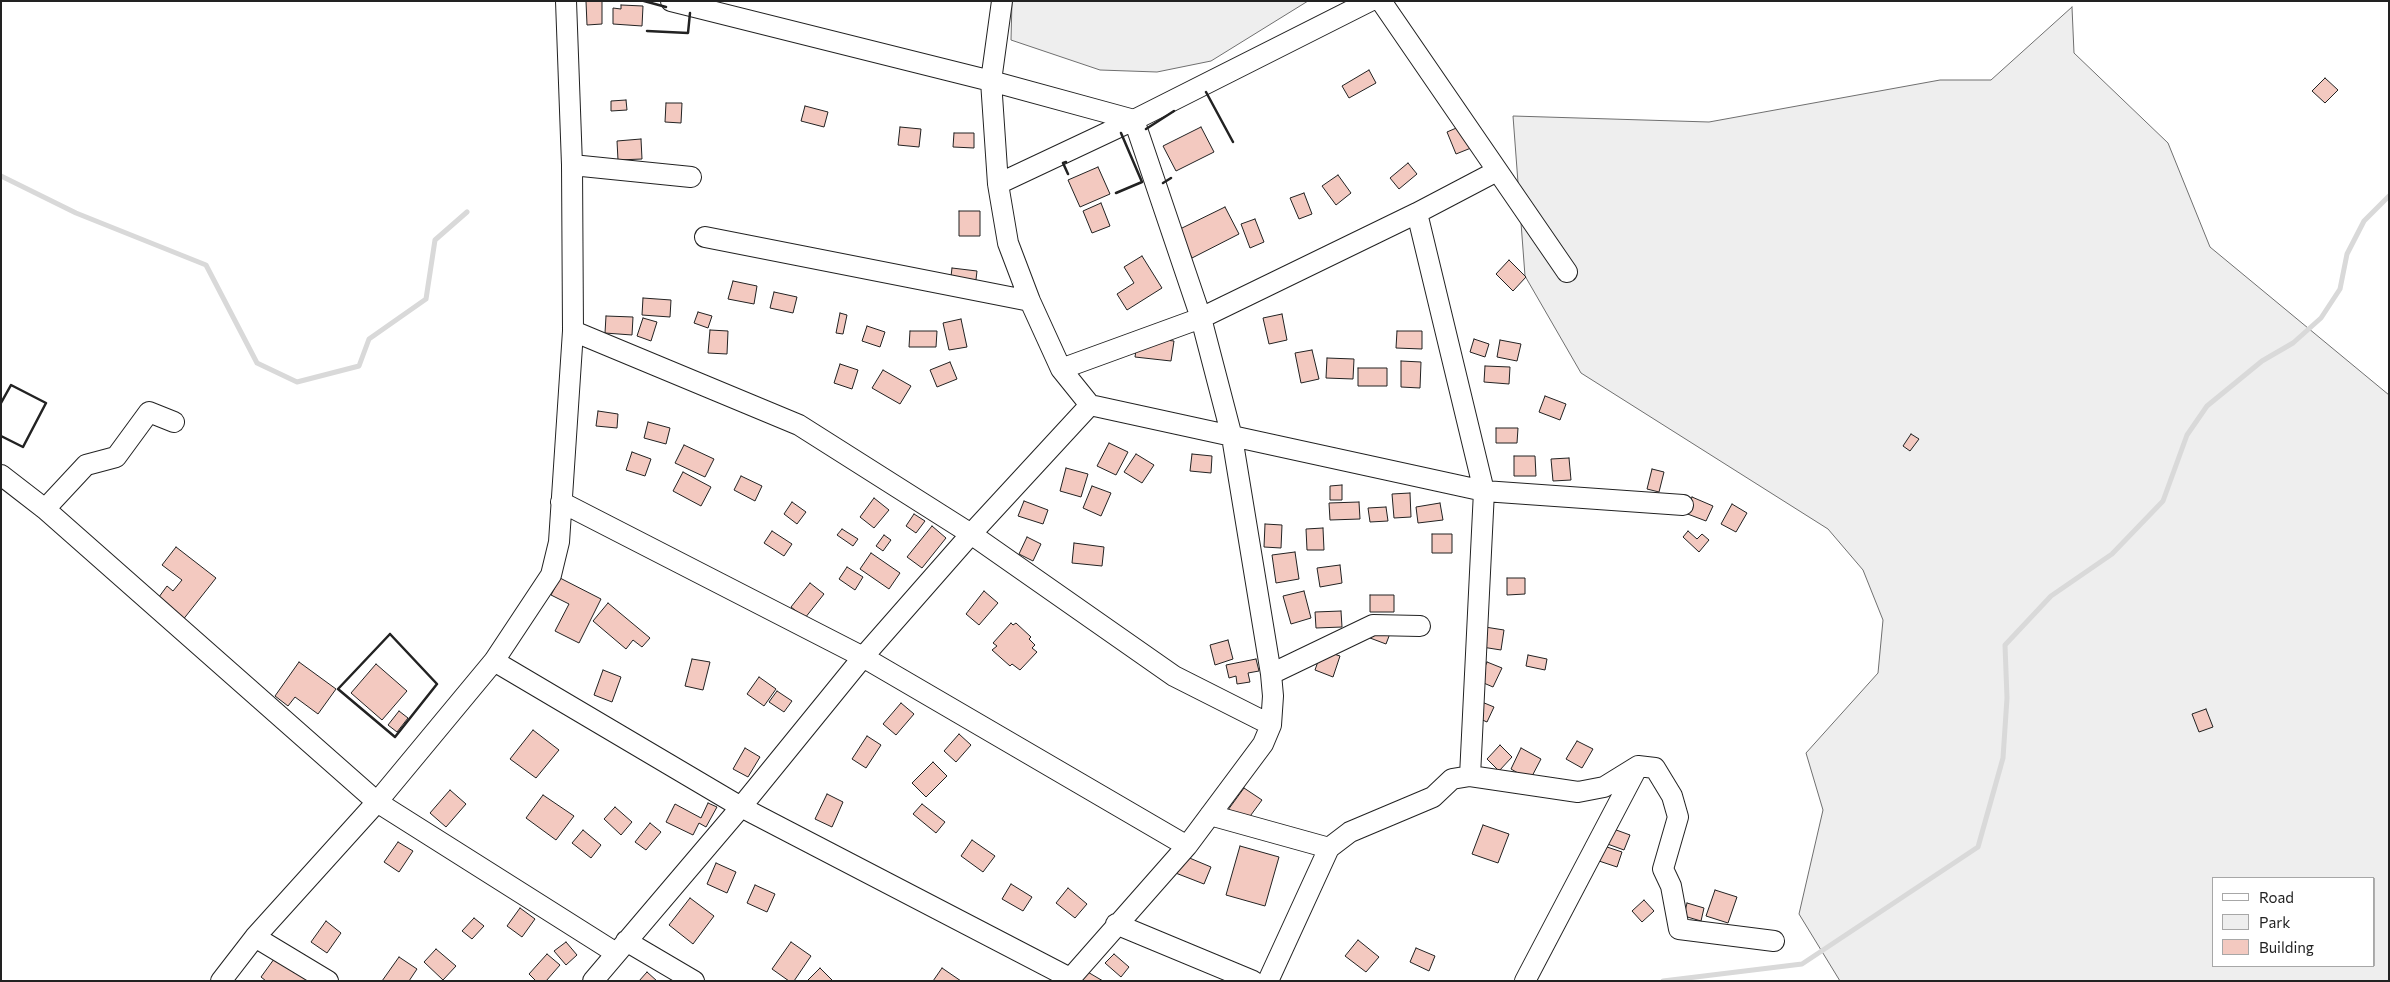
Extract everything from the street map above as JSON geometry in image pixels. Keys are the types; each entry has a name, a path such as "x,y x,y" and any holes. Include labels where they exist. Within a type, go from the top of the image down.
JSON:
{"street":[{"path":"221,981 255,937 377,802 494,661 551,575 559,542 573,331 572,165 566,1"},
{"path":"671,1 1134,120"},
{"path":"1002,1 991,82 998,184 1008,242 1030,301 1061,369 1090,405 1484,491 1683,505"},
{"path":"998,184 1134,120 1370,1"},
{"path":"1381,1 1567,272"},
{"path":"494,661 742,807 1069,980 1116,924 1187,846 1263,744 1271,725 1272,674 1232,437 1201,318 1134,120"},
{"path":"572,165 691,177"},
{"path":"1061,369 1201,318 1417,213 1497,171"},
{"path":"1417,213 1484,491 1470,776"},
{"path":"706,237 1030,301"},
{"path":"573,331 799,425 971,534 1174,676 1271,725"},
{"path":"593,981 742,807 863,656 971,534 1090,405"},
{"path":"45,509 86,465 116,456 149,412 174,422"},
{"path":"1,475 45,509 377,802 621,947 694,981"},
{"path":"561,502 863,656 1187,846"},
{"path":"1272,674 1373,625 1420,626"},
{"path":"1525,981 1638,766"},
{"path":"1268,981 1328,848 1350,832 1432,796 1452,779 1470,776 1578,792 1604,787 1638,766 1655,768 1672,796 1678,817 1663,868 1671,886 1679,929 1774,941"},
{"path":"1210,815 1328,848"},
{"path":"1116,924 1253,981"},
{"path":"255,937 328,981"}],"green space":[{"path":"1012,1 1308,1 1211,61 1157,72 1100,70 1011,40"},
{"path":"2072,7 2074,53 2168,143 2210,247 2389,395 2389,981 1840,981 1799,914 1823,810 1806,753 1878,673 1883,620 1863,570 1828,529 1581,373 1525,276 1513,116 1709,122 1940,80 1991,80"}],"building":[{"path":"586,1 602,1 602,24 587,25"},
{"path":"621,5 643,6 642,26 613,24 613,8 621,9"},
{"path":"1369,70 1376,83 1349,98 1342,86"},
{"path":"2325,78 2338,90 2325,103 2312,91"},
{"path":"626,100 627,110 611,111 611,101"},
{"path":"666,103 682,103 681,123 665,122"},
{"path":"805,106 828,112 824,127 801,121"},
{"path":"1461,126 1471,148 1456,154 1447,132"},
{"path":"900,127 921,129 919,147 898,145"},
{"path":"1201,127 1214,152 1176,171 1163,146"},
{"path":"954,133 974,133 974,148 953,147"},
{"path":"641,139 642,159 618,160 617,141"},
{"path":"1408,163 1417,174 1399,189 1390,178"},
{"path":"1098,167 1110,194 1080,207 1068,180"},
{"path":"1338,175 1351,193 1336,205 1322,186"},
{"path":"1304,193 1312,214 1299,219 1290,198"},
{"path":"1101,203 1110,226 1092,233 1083,211"},
{"path":"1225,207 1239,234 1192,258 1178,230"},
{"path":"959,211 980,211 980,236 959,236"},
{"path":"1255,219 1264,242 1250,248 1241,224"},
{"path":"1142,256 1162,288 1127,310 1117,294 1134,283 1124,267"},
{"path":"1509,260 1526,277 1513,291 1496,274"},
{"path":"952,268 977,271 975,288 950,285"},
{"path":"733,281 757,286 754,304 728,299"},
{"path":"774,292 797,297 793,313 770,308"},
{"path":"643,298 671,300 670,317 642,315"},
{"path":"698,312 712,316 708,328 694,323"},
{"path":"840,313 847,315 843,334 836,333"},
{"path":"1282,314 1287,340 1269,344 1263,318"},
{"path":"606,316 633,317 632,335 605,333"},
{"path":"643,318 657,322 651,341 637,336"},
{"path":"961,319 967,347 949,350 943,323"},
{"path":"867,326 885,332 880,347 862,341"},
{"path":"710,330 728,331 727,354 708,353"},
{"path":"910,331 937,331 936,347 909,347"},
{"path":"1397,331 1422,331 1422,349 1396,348"},
{"path":"1138,337 1174,341 1171,361 1135,357"},
{"path":"1474,339 1489,344 1485,357 1470,352"},
{"path":"1500,340 1521,344 1517,361 1497,357"},
{"path":"1312,350 1319,379 1301,383 1295,353"},
{"path":"1327,358 1354,359 1353,379 1326,378"},
{"path":"1401,361 1421,362 1420,388 1401,387"},
{"path":"950,362 957,379 937,387 930,370"},
{"path":"840,364 858,370 852,389 834,383"},
{"path":"1485,366 1510,367 1509,384 1484,382"},
{"path":"1358,368 1387,368 1387,386 1358,386"},
{"path":"883,370 911,386 900,404 872,388"},
{"path":"1545,396 1566,404 1560,420 1539,412"},
{"path":"598,411 618,414 617,428 596,426"},
{"path":"648,422 670,428 666,444 644,438"},
{"path":"1496,428 1518,428 1517,443 1496,443"},
{"path":"1911,434 1919,439 1910,451 1903,446"},
{"path":"1109,443 1128,452 1116,475 1097,466"},
{"path":"684,445 714,459 705,477 675,463"},
{"path":"632,452 651,459 645,476 626,470"},
{"path":"1136,454 1154,465 1142,483 1124,472"},
{"path":"1192,454 1212,456 1211,473 1190,471"},
{"path":"1514,456 1535,456 1536,476 1514,476"},
{"path":"1569,458 1571,480 1553,481 1551,459"},
{"path":"1066,468 1088,474 1081,497 1060,491"},
{"path":"1652,469 1664,472 1659,492 1647,489"},
{"path":"683,472 711,487 701,506 673,491"},
{"path":"741,476 762,486 755,501 734,490"},
{"path":"1342,485 1342,500 1330,500 1330,486"},
{"path":"1092,486 1111,493 1101,516 1083,508"},
{"path":"1410,493 1411,517 1394,518 1392,494"},
{"path":"1692,497 1713,506 1706,521 1685,513"},
{"path":"874,498 889,510 874,528 860,517"},
{"path":"1024,501 1048,510 1043,524 1018,516"},
{"path":"792,502 806,512 797,524 784,514"},
{"path":"1359,502 1360,519 1330,520 1329,503"},
{"path":"1440,503 1443,520 1418,523 1416,507"},
{"path":"1732,504 1747,513 1736,532 1721,524"},
{"path":"1386,507 1388,521 1370,522 1368,508"},
{"path":"914,514 925,521 916,533 906,526"},
{"path":"1265,524 1282,525 1281,548 1264,547"},
{"path":"932,526 946,538 922,568 907,557"},
{"path":"1323,528 1324,550 1307,550 1306,529"},
{"path":"842,529 858,539 853,546 837,535"},
{"path":"772,531 792,544 784,556 764,543"},
{"path":"1688,531 1697,539 1702,534 1709,540 1699,552 1683,537"},
{"path":"1432,534 1452,534 1452,553 1432,553"},
{"path":"884,535 891,540 883,551 876,546"},
{"path":"1027,537 1041,544 1033,561 1019,554"},
{"path":"1074,543 1104,547 1102,566 1072,563"},
{"path":"176,547 216,578 182,621 156,601 167,586 173,591 182,580 162,565"},
{"path":"1295,552 1299,579 1276,583 1272,555"},
{"path":"871,553 900,573 889,589 860,569"},
{"path":"1340,565 1342,583 1320,587 1317,568"},
{"path":"847,567 863,577 855,590 839,579"},
{"path":"560,578 601,599 579,643 555,631 569,604 551,595"},
{"path":"1507,578 1525,578 1525,594 1507,595"},
{"path":"810,583 824,594 805,618 791,607"},
{"path":"984,591 998,603 979,625 966,614"},
{"path":"1304,591 1311,618 1291,624 1283,596"},
{"path":"1370,595 1394,595 1394,612 1370,612"},
{"path":"608,603 650,638 642,647 633,640 626,649 593,621"},
{"path":"1341,611 1342,627 1316,628 1315,612"},
{"path":"1378,617 1394,623 1386,644 1370,638"},
{"path":"1011,623 1013,625 1016,623 1031,637 1029,639 1035,645 1032,648 1037,652 1020,670 1012,664 1010,666 992,650 997,646 993,643"},
{"path":"1485,627 1504,630 1501,650 1482,647"},
{"path":"1228,640 1233,659 1215,665 1210,645"},
{"path":"1322,650 1340,656 1333,677 1315,670"},
{"path":"1528,655 1547,659 1545,670 1526,666"},
{"path":"692,659 710,662 703,690 685,686"},
{"path":"1256,659 1259,671 1248,673 1250,682 1237,684 1236,676 1229,678 1226,665"},
{"path":"299,662 336,689 318,714 295,697 288,706 275,696"},
{"path":"1487,662 1502,668 1493,687 1479,681"},
{"path":"376,664 407,691 382,720 351,693"},
{"path":"603,670 621,677 612,702 594,695"},
{"path":"759,677 776,689 764,706 747,694"},
{"path":"777,691 792,701 784,712 769,702"},
{"path":"1477,700 1494,707 1487,722 1471,715"},
{"path":"901,703 914,714 896,735 883,724"},
{"path":"2206,709 2213,727 2199,732 2192,714"},
{"path":"399,711 408,718 397,732 388,725"},
{"path":"533,730 559,750 536,778 510,759"},
{"path":"959,734 971,745 956,762 944,751"},
{"path":"867,736 881,745 866,768 852,759"},
{"path":"1577,741 1593,749 1582,768 1566,759"},
{"path":"1500,745 1512,757 1499,771 1487,759"},
{"path":"745,748 760,757 748,777 733,769"},
{"path":"1521,748 1541,759 1530,780 1511,769"},
{"path":"933,762 947,776 926,797 912,783"},
{"path":"1244,788 1262,800 1245,823 1228,810"},
{"path":"450,790 466,804 446,827 430,813"},
{"path":"827,794 843,802 832,827 815,819"},
{"path":"543,795 574,816 556,840 526,818"},
{"path":"708,803 717,807 706,827 699,823 693,835 666,822 675,804 701,818"},
{"path":"922,804 945,822 936,833 913,814"},
{"path":"615,807 632,822 621,835 604,819"},
{"path":"650,823 661,832 646,850 635,842"},
{"path":"1483,825 1509,834 1498,863 1472,854"},
{"path":"1608,827 1630,835 1624,850 1602,842"},
{"path":"583,830 601,845 591,858 572,843"},
{"path":"972,840 995,856 983,872 961,856"},
{"path":"398,842 413,851 399,872 384,862"},
{"path":"1598,844 1622,852 1617,867 1593,859"},
{"path":"1240,846 1279,857 1265,906 1226,895"},
{"path":"1180,854 1211,867 1204,884 1173,872"},
{"path":"716,863 736,872 727,893 707,884"},
{"path":"1011,884 1032,897 1023,911 1002,899"},
{"path":"755,885 775,894 767,912 747,903"},
{"path":"1068,888 1087,904 1075,918 1056,903"},
{"path":"1715,890 1737,897 1728,923 1706,916"},
{"path":"690,898 714,916 693,944 669,925"},
{"path":"1644,900 1654,911 1642,922 1632,911"},
{"path":"1687,903 1704,908 1701,921 1684,916"},
{"path":"520,908 535,919 522,937 507,926"},
{"path":"474,918 484,926 472,939 462,931"},
{"path":"326,921 341,933 327,953 311,942"},
{"path":"1358,940 1379,957 1366,972 1345,956"},
{"path":"566,942 577,955 566,965 554,951"},
{"path":"791,942 811,956 794,981 789,981 772,969"},
{"path":"1416,948 1435,956 1429,971 1410,962"},
{"path":"436,949 456,966 443,980 424,962"},
{"path":"547,954 560,965 546,981 536,981 529,974"},
{"path":"1114,954 1129,967 1121,977 1105,963"},
{"path":"277,955 310,981 266,981 261,977"},
{"path":"399,957 417,969 409,981 382,981"},
{"path":"820,968 833,981 807,981"},
{"path":"942,968 961,981 933,981"},
{"path":"1086,971 1103,981 1080,981"},
{"path":"647,972 657,981 639,981"}],"waterway":[{"path":"1,176 76,213 206,265 257,363 297,382 359,366 369,339 426,299 435,240 467,212"},
{"path":"1663,981 1802,964 1978,847 2003,758 2007,698 2005,645 2051,596 2112,554 2163,501 2187,435 2207,406 2262,361 2293,343 2321,318 2340,289 2347,254 2364,221 2389,196"}],"wall":[{"path":"644,1 666,7"},
{"path":"647,31 688,33 690,13"},
{"path":"1206,92 1233,142"},
{"path":"1146,129 1174,111"},
{"path":"1116,193 1142,182 1121,133"},
{"path":"1066,162 1063,163 1068,174"},
{"path":"1163,183 1171,178"},
{"path":"1,403 11,385 46,403 23,447 1,436"},
{"path":"390,634 437,684 395,737 338,689 390,634"}]}
